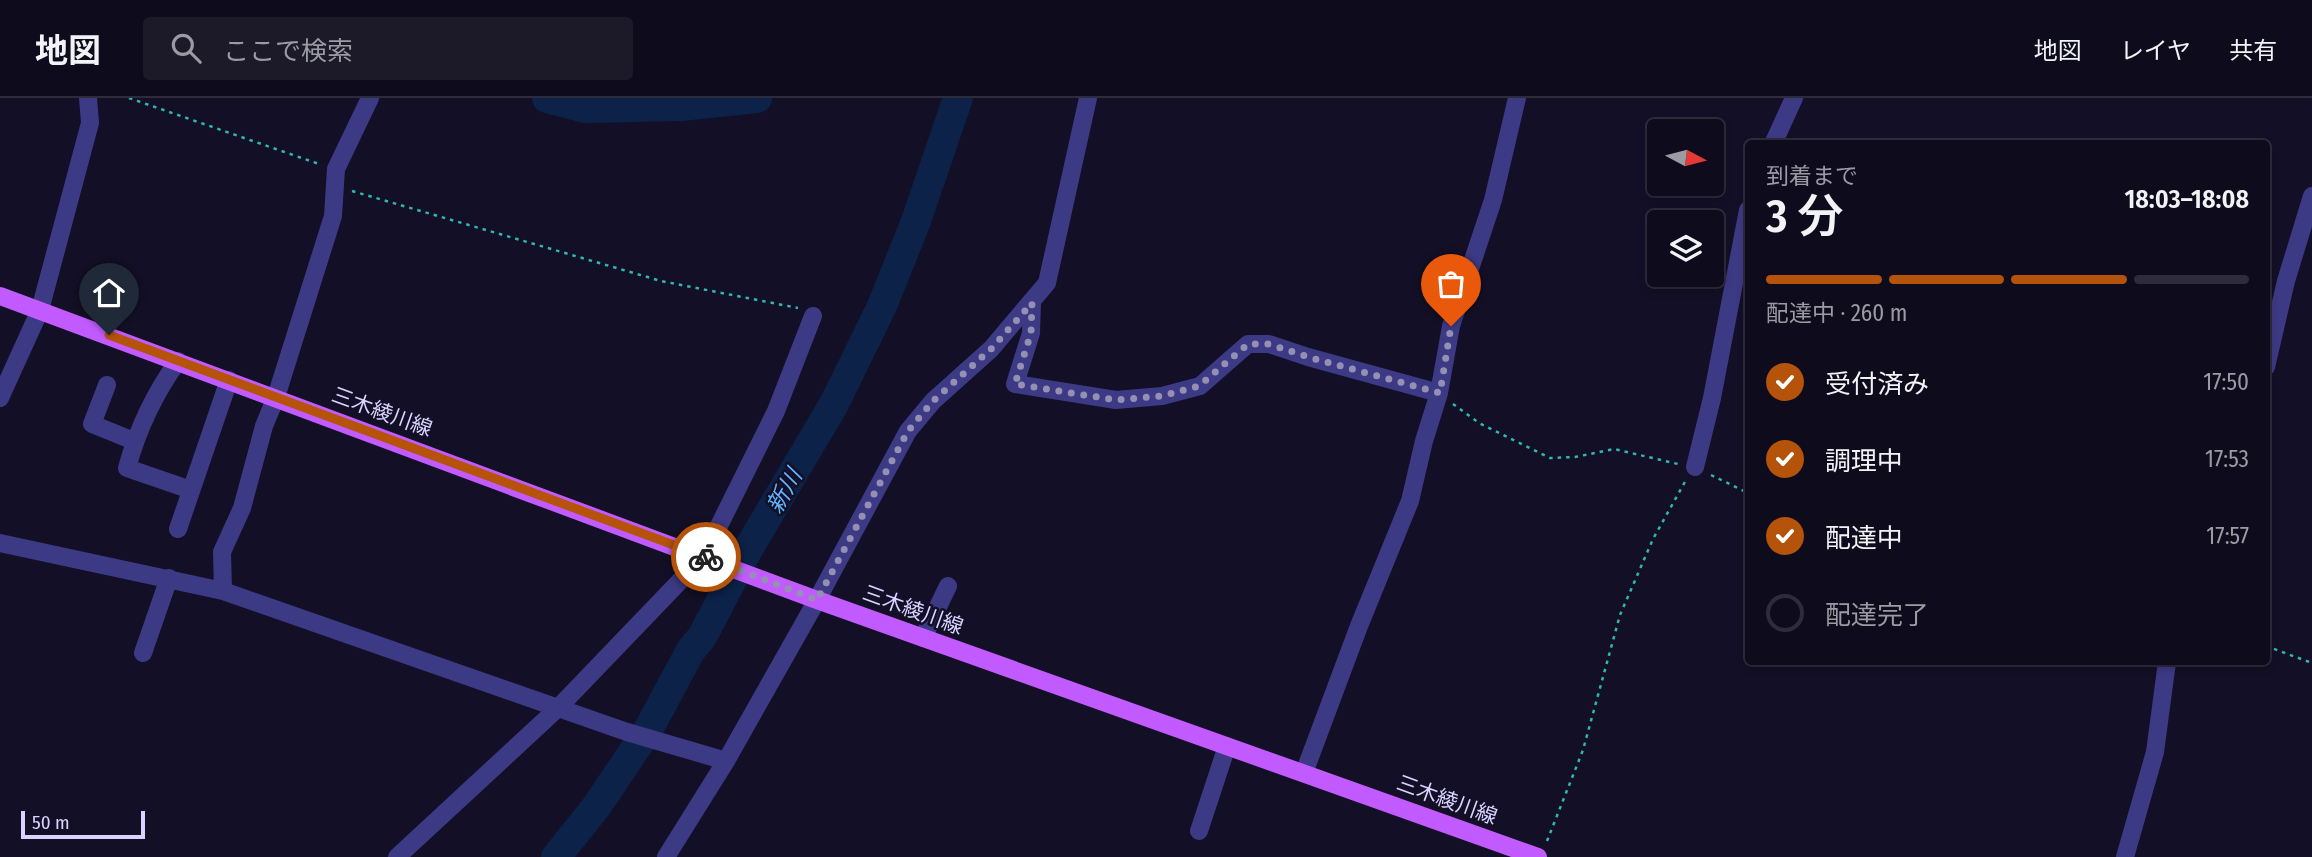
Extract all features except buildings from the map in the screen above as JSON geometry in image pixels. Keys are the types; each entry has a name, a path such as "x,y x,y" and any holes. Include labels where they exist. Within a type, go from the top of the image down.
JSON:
{"main road":[{"name":"三木綾川線","path":"0,296 817,600 1304,773 1542,850"}],"street":[{"path":"0,398 40,310 90,124 88,98"},
{"path":"223,591 222,552 242,508 264,426 276,397 333,216 336,178 370,98"},
{"path":"670,855 817,600 908,431 933,401 991,349 1047,283 1088,98"},
{"path":"1304,773 1359,626 1410,501 1424,441 1440,393 1451,326 1493,200 1517,98"},
{"path":"1775,140 1794,98"},
{"path":"2270,350 2286,281 2312,195"},
{"path":"1695,467 1712,398 1745,226"},
{"path":"1032,303 1031,333 1015,384 1116,400 1162,396 1199,386 1248,344 1269,344 1440,393"},
{"path":"397,857 558,708 711,559 776,411 813,316"},
{"path":"178,361 157,390 134,441 127,468 191,490"},
{"path":"178,529 229,380"},
{"path":"107,385 92,424 134,441"},
{"path":"0,543 223,591 627,732 726,761"},
{"path":"143,653 169,578"},
{"path":"923,638 948,586"},
{"path":"2125,857 2155,752 2167,665"},
{"path":"1199,831 1227,746"}],"path":[{"path":"130,98 336,178 661,281 803,309 813,316"},
{"path":"1440,393 1479,423 1550,458 1575,457 1614,449 1695,467 1745,492"},
{"path":"1542,850 1583,750 1620,615 1669,507 1695,467"},
{"path":"2270,647 2312,663"}],"waterway":[{"path":"547,98 585,108 681,106 757,98"},
{"name":"新川","path":"556,857 596,807 648,730 691,650 702,637 747,551 834,404 882,306 916,221 958,98"}],"way so far":[{"path":"706,557 817,600 908,431 933,401 991,349 1032,303 1031,333 1015,384 1116,400 1162,396 1199,386 1248,344 1269,344 1440,393 1451,326"}],"route":[{"path":"109,335 706,557"}]}
